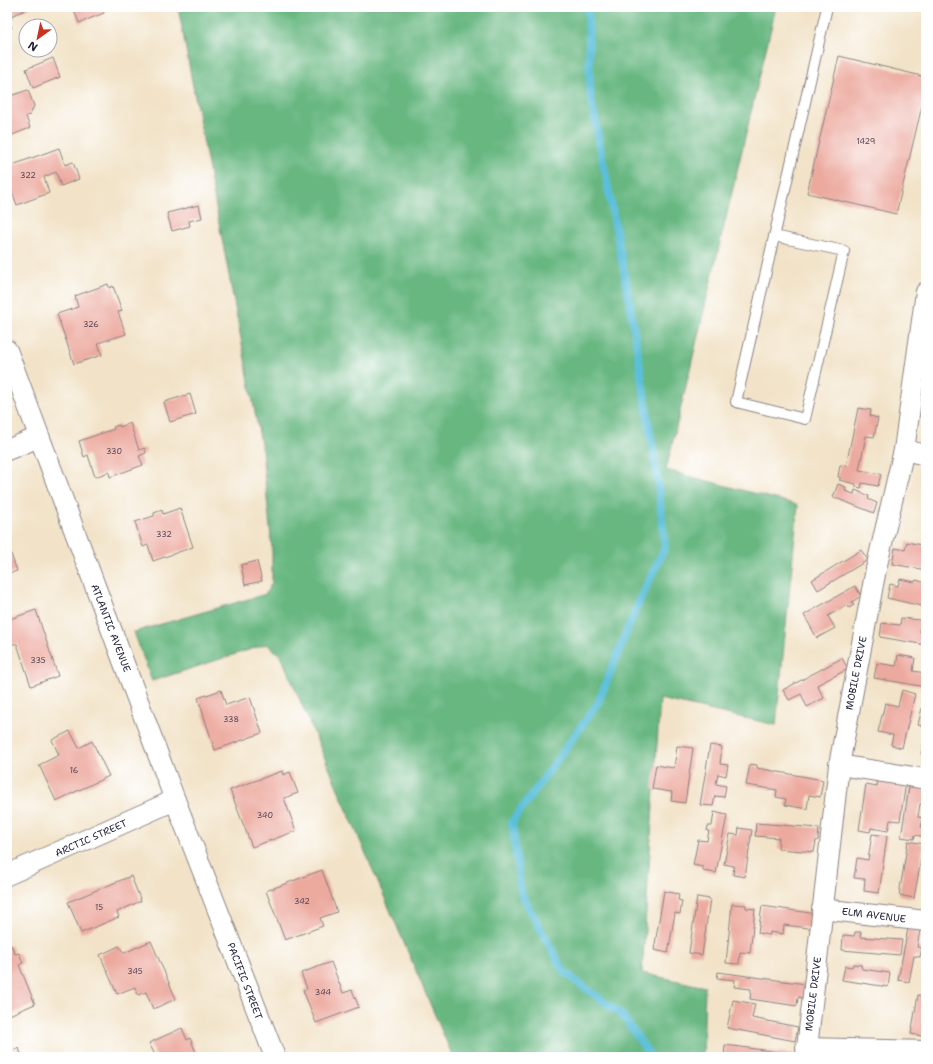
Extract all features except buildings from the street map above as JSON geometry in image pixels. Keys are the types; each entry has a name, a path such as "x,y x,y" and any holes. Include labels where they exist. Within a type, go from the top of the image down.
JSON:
{"street":[{"name":"MOBILE DRIVE","path":"806,1053 839,765 876,569 904,450 926,292"},
{"name":"ATLANTIC AVENUE","path":"7,350 175,800 216,905"},
{"path":"7,450 39,437"},
{"path":"904,450 926,455"},
{"path":"839,765 926,779"},
{"name":"ARCTIC STREET","path":"7,875 175,800"},
{"name":"PACIFIC STREET","path":"216,905 275,1057"},
{"name":"ELM AVENUE","path":"822,909 926,922"},
{"path":"806,1053 926,1052"}],"lane":[{"path":"774,236 844,251 805,419 736,402 774,236 827,7"}],"green space":[{"path":"178,7 776,7 666,470 798,505 776,725 660,699 642,973 705,987 703,1057 453,1057 281,656 267,644 152,681 134,632 266,594 272,582 272,548 262,449"}],"waterway":[{"path":"588,7 590,93 629,298 658,482 665,547 634,613 598,703 512,822 521,893 564,972 623,1016 651,1057"}]}
